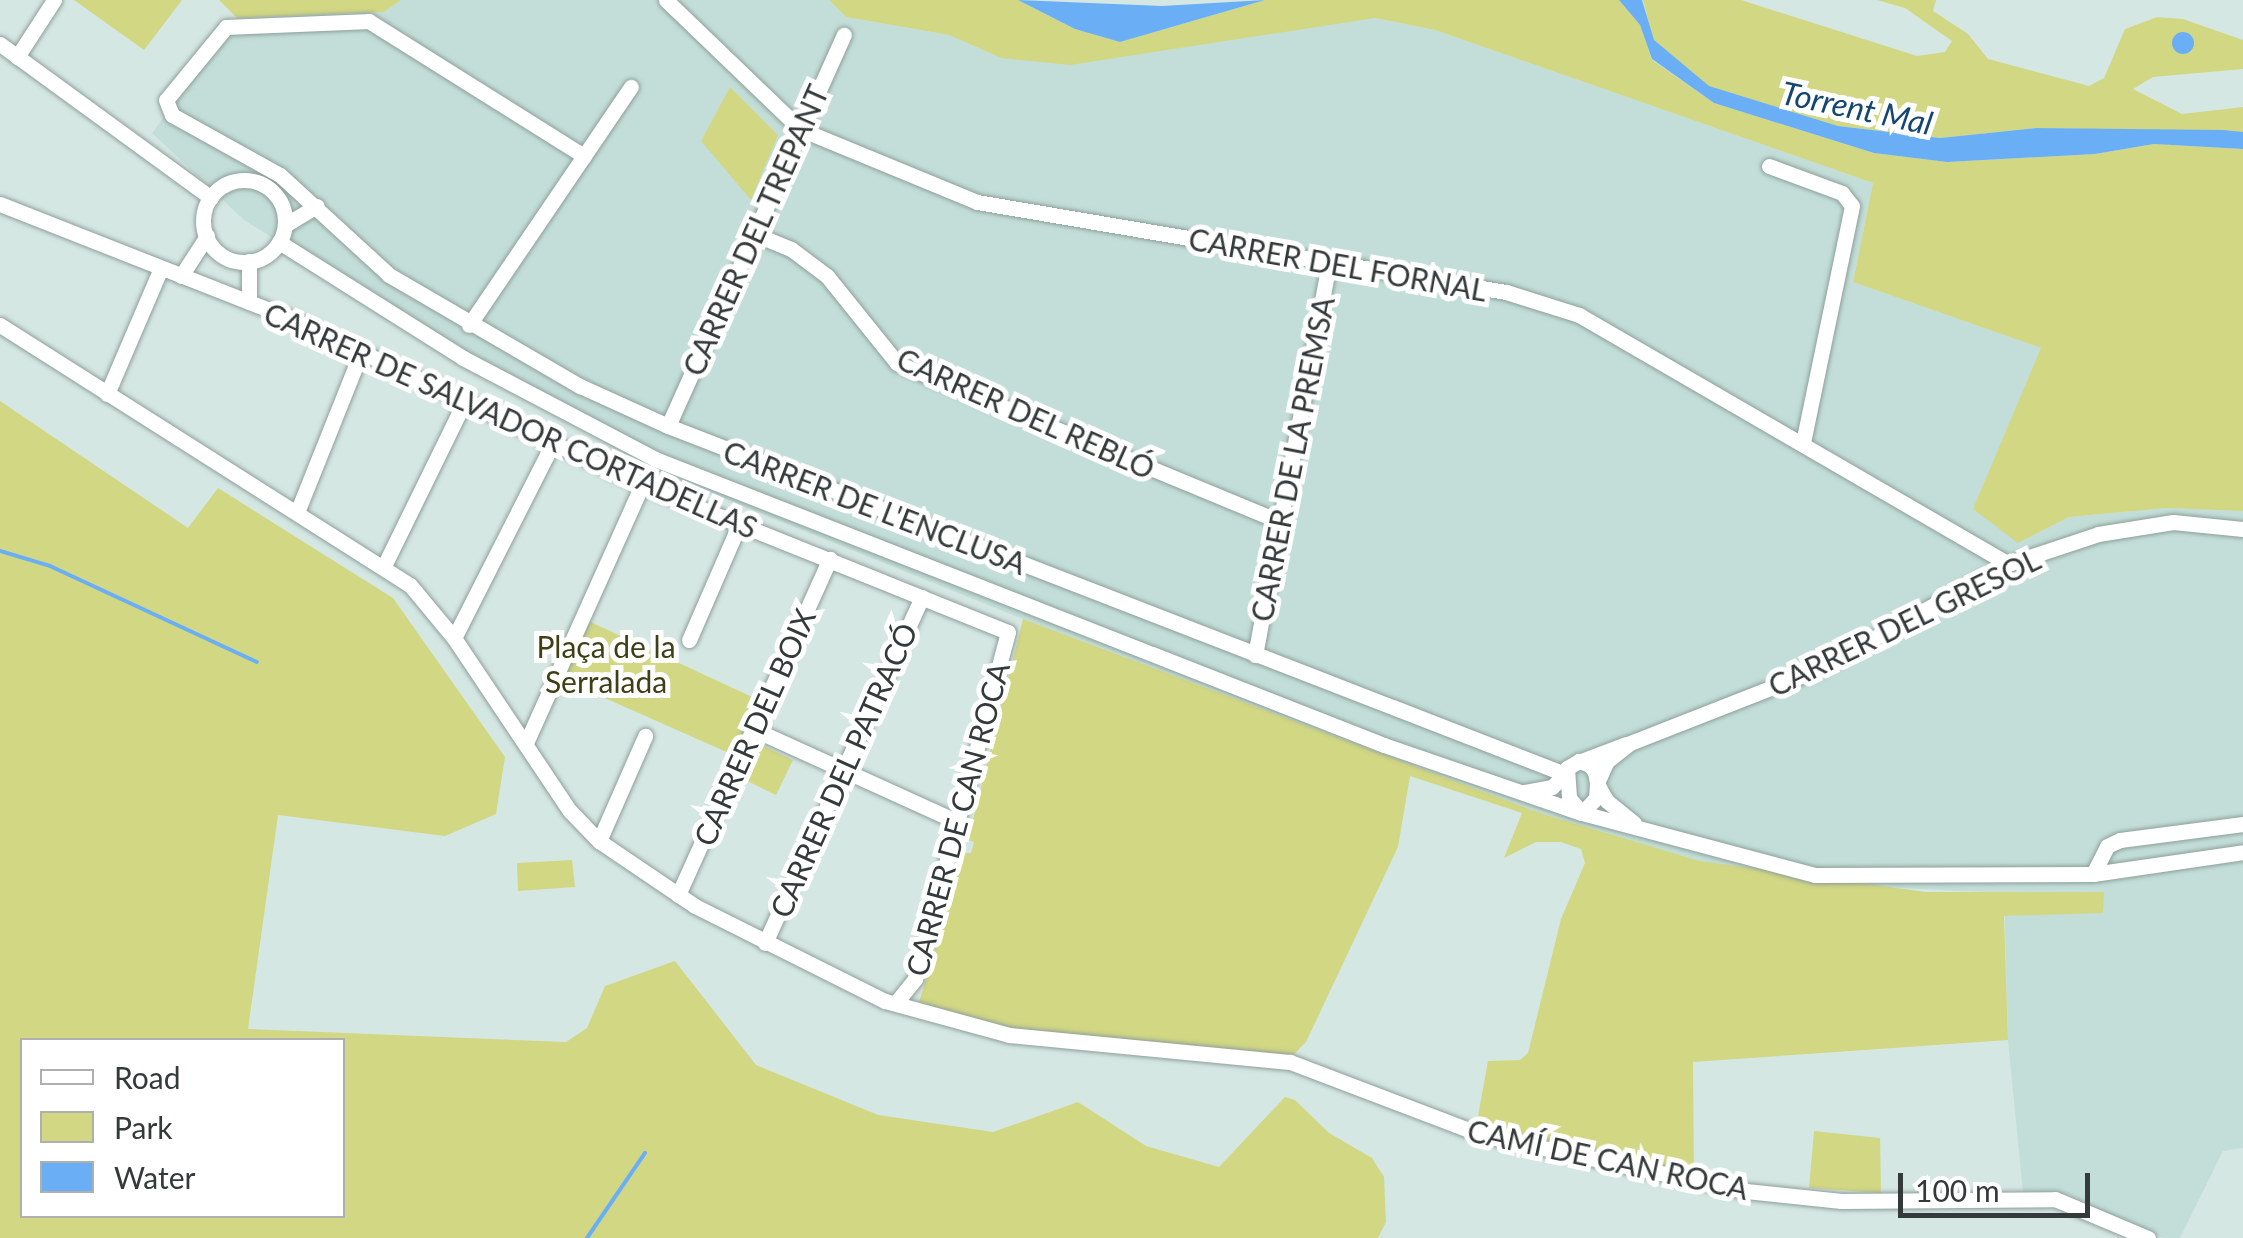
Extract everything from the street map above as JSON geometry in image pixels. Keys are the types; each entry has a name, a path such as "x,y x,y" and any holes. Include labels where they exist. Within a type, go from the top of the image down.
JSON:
{"street":[{"path":"17,57 54,0"},
{"name":"CARRER DEL FORNAL","path":"666,0 800,129 978,202 1506,292 1579,315 2008,564"},
{"name":"CARRER DE L'ENCLUSA","path":"584,156 370,21 226,27 166,100 172,115 236,148 317,206 389,275 469,326 668,426 1565,774"},
{"name":"CARRER DEL TREPANT","path":"668,426 844,35"},
{"path":"0,44 210,198"},
{"path":"469,326 632,87"},
{"path":"181,276 206,236 210,198 228,183 236,148"},
{"path":"1769,166 1842,194 1852,206 1803,442"},
{"path":"206,236 219,252 249,261 279,242 285,225 280,202 264,184 228,183"},
{"name":"CARRER DE SALVADOR CORTADELLAS","path":"0,204 362,350 464,403 642,486 1008,632"},
{"path":"285,225 317,206"},
{"name":"CARRER DEL REBLÓ","path":"752,233 791,249 826,276 897,364 1280,522"},
{"path":"279,242 463,358 655,459 1384,745 1582,812 1815,875 2093,874 2243,852"},
{"path":"249,261 249,302"},
{"name":"CARRER DE LA PREMSA","path":"1256,655 1328,263"},
{"path":"107,394 161,268"},
{"name":"CAMÍ DE CAN ROCA","path":"0,324 298,510 422,595 570,812 599,841 678,895 885,1002 898,1000 944,1020 1008,1035 1290,1062 1482,1136 1746,1191 1841,1201 2055,1199 2148,1238"},
{"path":"298,510 362,350"},
{"path":"384,566 464,403"},
{"path":"454,638 552,445"},
{"path":"526,744 642,486"},
{"path":"689,640 739,524"},
{"name":"CARRER DEL GRESOL","path":"1523,792 1552,787 1581,761 1816,670 2008,564 2098,534 2154,525 2243,529"},
{"name":"CARRER DEL BOIX","path":"678,895 830,560"},
{"name":"CARRER DEL PATRACÓ","path":"765,942 922,597"},
{"name":"CARRER DE CAN ROCA","path":"898,1000 915,979 1008,632"},
{"path":"753,730 958,822"},
{"path":"599,841 645,736"},
{"path":"1582,812 1596,798 1597,783 1608,761 1630,744"},
{"path":"1581,761 1592,767 1607,801 1641,829"},
{"path":"1565,774 1569,798 1582,812"},
{"path":"2093,874 2107,846 2120,840 2243,824"}],"shaded area":[{"path":"401,0 829,0 846,17 949,35 1001,58 1375,18 1435,30 1873,183 1853,282 2041,348 2018,543 2069,517 2167,508 2243,511 2243,1148 2223,1151 2180,1238 2163,1238 2065,1193 2023,1193 2008,1040 2004,893 1859,886 1700,861 1543,814 1023,619 644,466 244,220 152,133 237,18 384,12"}],"green space":[{"path":"74,0 182,0 144,50"},
{"path":"219,0 401,0 384,12 237,18"},
{"path":"829,0 1018,0 1075,29 1120,42 1265,0 1619,0 1640,25 1652,60 1714,103 1874,153 1947,162 2095,154 2154,144 2243,149 2243,511 2167,508 2069,517 2018,543 1973,509 2041,348 1853,282 1873,183 1435,30 1375,18 1070,65 1001,58 949,35 846,17"},
{"path":"1643,0 1741,0 1917,56 1945,52 1952,41 1905,8 1877,0 1936,0 1933,11 1968,34 1988,59 2089,86 2104,78 2125,29 2157,17 2183,19 2243,40 2243,69 2153,77 2133,89 2182,114 2243,107 2243,132 2037,128 1940,138 1838,126 1709,87 1653,40"},
{"path":"730,87 778,135 751,200 701,141"},
{"path":"0,401 188,528 218,488 393,598 505,757 496,814 445,836 278,815 248,1029 566,1042 587,1028 605,986 675,961 756,1065 878,1115 993,1132 1078,1102 1146,1146 1219,1167 1285,1097 1295,1100 1329,1133 1372,1158 1384,1177 1386,1222 1378,1238 0,1238"},
{"name":"Plaça de la Serralada","path":"582,618 765,703 740,758 555,676"},
{"path":"1023,619 1543,814 1700,861 1926,892 2104,892 2103,913 2004,916 2008,1040 1693,1062 1694,1177 1476,1127 1488,1061 1520,1060 1528,1053 1561,919 1585,863 1581,849 1561,842 1536,842 1504,858 1522,813 1410,776 1398,847 1306,1042 1291,1057 1005,1030 923,1009 919,1002 964,853 971,853 974,842 968,840"},
{"path":"755,742 793,760 776,795 739,777"},
{"path":"572,860 575,887 518,891 517,863"},
{"path":"1814,1131 1880,1138 1881,1193 1809,1188"}],"water":[{"path":"1018,0 1162,6 1265,0 1120,42 1075,29"},
{"path":"1619,0 1642,0 1654,40 1709,86 1838,126 1940,138 2037,128 2223,130 2243,132 2243,149 2154,144 2095,154 1947,162 1874,153 1714,103 1652,59 1640,25"},
{"path":"2179,32 2187,32 2194,43 2187,54 2179,54 2172,47 2172,39"}],"waterway":[{"path":"0,551 50,566 257,662"},
{"path":"587,1238 645,1153"}],"water label":[{"name":"Torrent Mal","path":"1857,108"}]}
